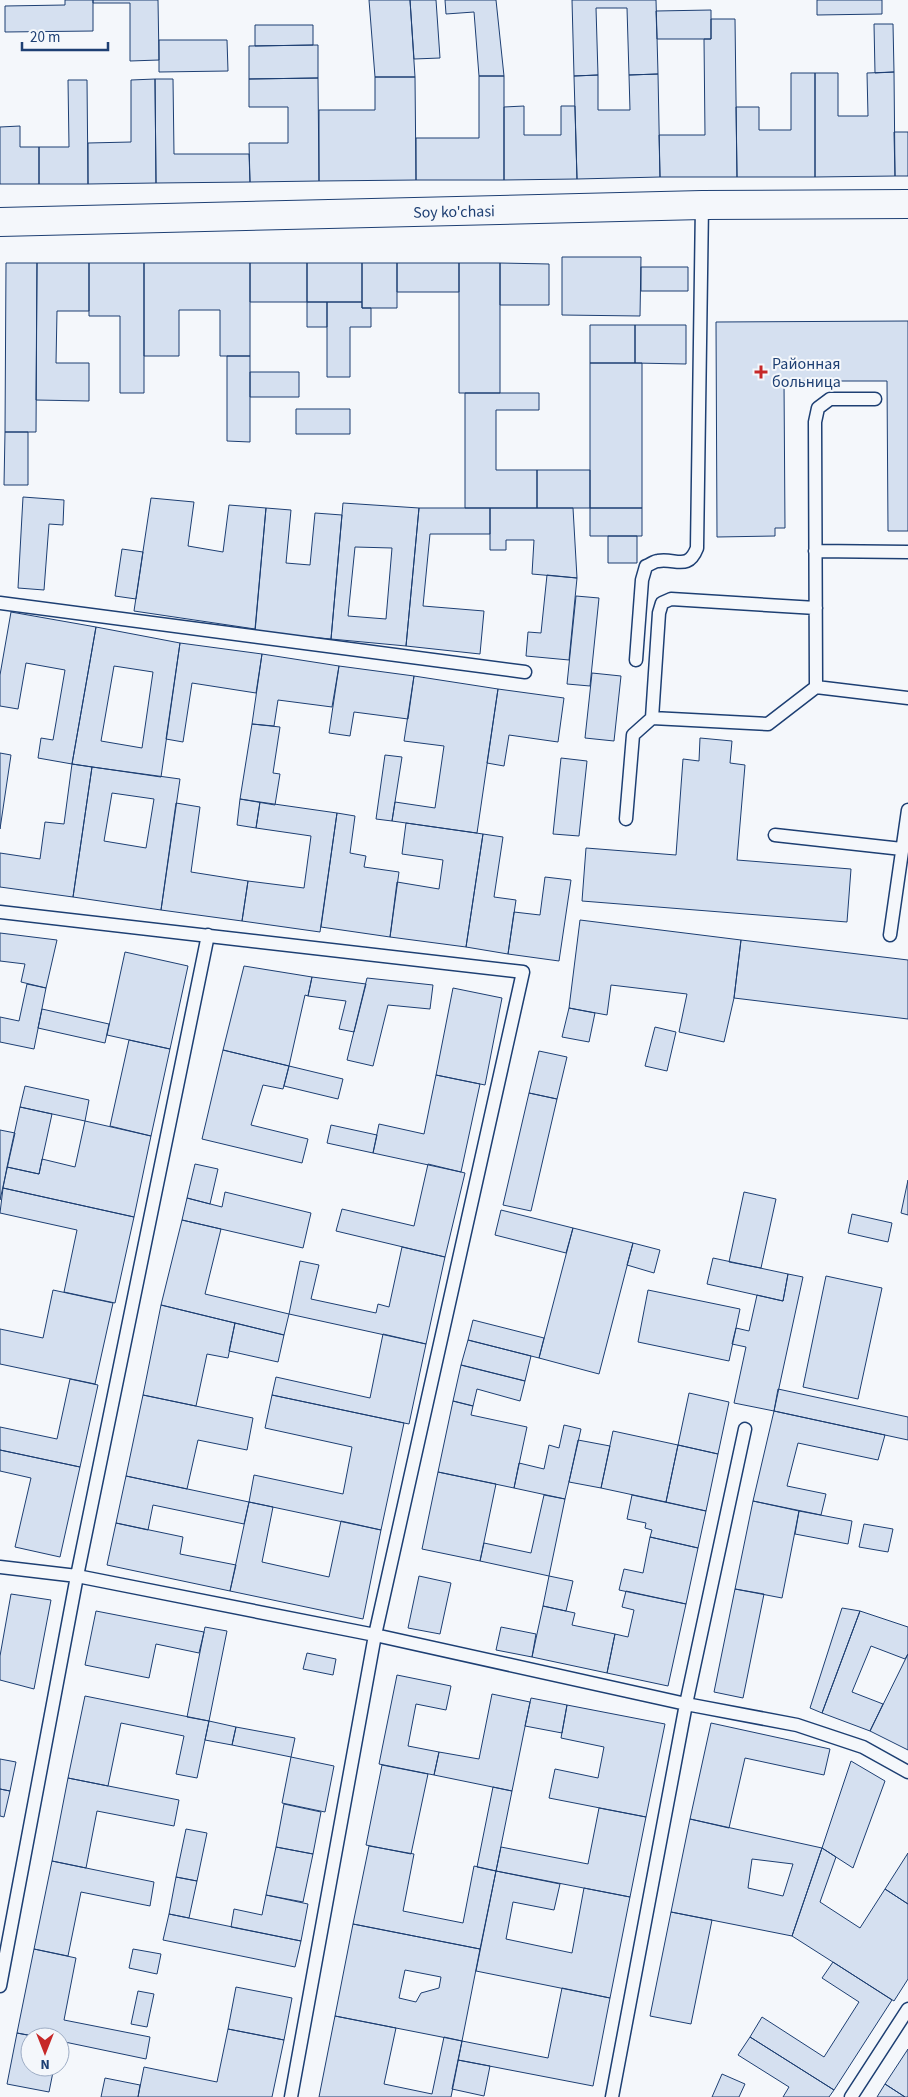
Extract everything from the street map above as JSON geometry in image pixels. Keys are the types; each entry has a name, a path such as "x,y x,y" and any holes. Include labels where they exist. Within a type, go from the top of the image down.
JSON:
{"main road":[{"name":"Soy ko'chasi","path":"0,222 702,205 908,204"}],"lane":[{"path":"636,660 642,580 646,566 657,561 686,562 694,557 697,548 702,205"},
{"path":"816,687 815,422 818,408 830,399 874,399"},
{"path":"815,551 908,552"},
{"path":"626,820 633,736 652,718 659,613 662,603 671,599 816,608"},
{"path":"0,603 525,672"},
{"path":"652,718 768,724 816,687 908,698"},
{"path":"890,935 908,810"},
{"path":"776,835 902,849"},
{"path":"0,912 523,972 375,1635 291,2097"},
{"path":"0,1986 77,1576 208,936"},
{"path":"612,2097 686,1704 745,1429"},
{"path":"0,1567 77,1576 375,1635 686,1704 797,1725 862,1747 908,1772"},
{"path":"851,2097 908,2009"}],"building":[{"path":"65,0 93,0 93,31 5,32 5,6 65,5"},
{"path":"93,0 158,0 159,60 130,61 130,3 93,3"},
{"path":"369,0 410,0 415,77 375,77"},
{"path":"410,0 436,0 440,58 414,59"},
{"path":"445,0 496,0 504,76 479,76 474,12 446,14"},
{"path":"572,0 656,0 658,74 629,75 627,8 596,8 598,75 574,76"},
{"path":"817,0 882,0 882,14 817,15"},
{"path":"711,10 711,39 657,39 656,11"},
{"path":"711,19 735,19 737,177 660,177 659,135 705,135 704,39 711,39"},
{"path":"874,24 893,24 894,72 875,73"},
{"path":"255,25 313,25 313,45 255,46"},
{"path":"159,40 227,40 228,71 159,72"},
{"path":"318,45 318,78 249,79 249,46"},
{"path":"894,72 895,176 815,177 815,73 838,73 838,116 868,116 867,73"},
{"path":"791,73 815,73 815,177 737,177 736,107 759,107 759,130 791,130"},
{"path":"658,74 660,177 577,179 574,76 598,75 598,110 630,110 629,75"},
{"path":"479,76 504,76 504,180 416,180 416,138 479,138"},
{"path":"375,77 415,77 416,180 319,181 319,110 375,110"},
{"path":"318,78 319,181 250,182 249,143 288,143 288,107 249,107 249,79"},
{"path":"155,79 173,79 174,154 249,154 250,182 156,183"},
{"path":"155,79 156,183 88,184 88,143 131,142 131,80"},
{"path":"68,80 87,80 88,184 39,184 39,147 69,147"},
{"path":"524,106 524,135 561,135 561,106 575,106 577,179 504,180 504,107"},
{"path":"20,126 20,147 39,147 39,184 0,184 0,127"},
{"path":"894,132 908,132 908,176 895,176"},
{"path":"562,257 641,257 640,316 562,315"},
{"path":"6,263 37,263 36,432 5,432"},
{"path":"37,263 89,263 89,311 57,311 56,363 89,363 89,401 36,400"},
{"path":"89,263 144,263 144,393 120,393 120,316 89,316"},
{"path":"144,263 250,263 250,356 220,356 220,310 179,310 179,356 144,356"},
{"path":"250,263 307,263 307,302 250,302"},
{"path":"307,263 362,263 362,302 307,302"},
{"path":"362,263 397,263 397,308 362,308"},
{"path":"397,263 459,263 459,292 397,292"},
{"path":"459,263 500,263 500,393 459,393"},
{"path":"500,263 549,264 549,305 500,305"},
{"path":"641,267 688,267 688,291 641,291"},
{"path":"307,302 327,302 327,327 307,327"},
{"path":"327,302 362,302 362,308 371,308 371,327 350,327 350,377 327,377"},
{"path":"908,321 908,531 888,531 887,381 784,381 785,528 775,528 775,536 717,537 716,322"},
{"path":"590,325 635,325 635,363 590,363"},
{"path":"635,325 686,325 686,364 635,363"},
{"path":"227,356 250,356 250,442 227,441"},
{"path":"590,363 642,363 642,508 590,508"},
{"path":"250,372 299,372 299,397 250,397"},
{"path":"465,393 539,393 539,410 496,410 496,470 537,470 537,508 465,508"},
{"path":"296,409 350,409 350,434 296,434"},
{"path":"5,432 28,432 28,485 4,485"},
{"path":"537,470 590,470 590,508 537,508"},
{"path":"23,497 64,500 63,525 49,524 44,590 18,588"},
{"path":"151,498 194,502 188,546 223,552 229,505 266,508 255,629 134,611"},
{"path":"343,503 419,508 406,646 331,639","holes":["355,547 392,548 386,619 348,616"]},
{"path":"266,508 291,510 286,563 310,565 315,513 342,515 331,639 255,632"},
{"path":"419,508 490,508 490,534 430,534 423,606 484,611 480,654 406,646"},
{"path":"490,508 573,508 577,578 532,574 534,540 506,540 506,550 490,550"},
{"path":"590,508 642,508 642,536 590,536"},
{"path":"608,536 637,536 637,563 608,563"},
{"path":"122,549 143,552 136,599 115,596"},
{"path":"547,575 577,578 569,660 526,656 528,632 541,633"},
{"path":"576,596 599,598 590,686 567,684"},
{"path":"11,612 96,627 72,764 38,758 41,738 53,740 65,670 26,663 18,709 0,706 0,675"},
{"path":"96,627 180,643 161,777 72,764","holes":["114,666 153,672 142,748 101,741"]},
{"path":"180,643 262,654 256,693 192,683 183,742 166,739"},
{"path":"262,654 339,666 332,707 278,700 274,726 252,724"},
{"path":"339,666 414,676 408,719 354,712 350,736 329,733"},
{"path":"592,673 621,676 614,741 585,738"},
{"path":"414,676 498,689 477,833 392,821 395,802 435,808 444,746 404,741"},
{"path":"498,689 564,698 558,742 509,735 504,766 487,763"},
{"path":"252,724 280,727 273,773 280,774 275,805 240,799"},
{"path":"700,738 732,741 730,763 745,765 737,860 851,869 847,922 582,901 586,848 676,855 683,759 699,761"},
{"path":"0,753 11,755 0,829"},
{"path":"385,755 402,757 392,821 376,819"},
{"path":"561,758 587,761 579,836 553,834"},
{"path":"72,764 92,767 73,897 0,887 0,853 40,859 45,822 64,824"},
{"path":"92,767 180,779 161,910 73,897","holes":["112,793 154,799 146,848 104,841"]},
{"path":"240,799 260,802 256,828 237,825"},
{"path":"260,802 337,813 320,932 242,921 248,881 304,888 311,836 256,828"},
{"path":"176,803 200,807 191,872 248,881 242,921 161,910"},
{"path":"337,813 355,816 350,853 366,856 364,867 399,872 390,937 321,927"},
{"path":"406,823 483,834 466,947 390,937 397,882 439,889 443,860 402,854"},
{"path":"483,834 503,837 494,897 516,900 508,954 466,947"},
{"path":"545,877 571,880 559,961 508,954 514,912 540,915"},
{"path":"580,920 741,940 734,998 724,1042 679,1032 687,994 611,985 607,1015 569,1008"},
{"path":"0,933 57,940 46,988 21,982 25,964 0,961"},
{"path":"741,940 908,960 908,1019 734,998"},
{"path":"125,952 188,966 170,1049 107,1035"},
{"path":"244,966 312,977 308,996 305,995 289,1066 223,1050"},
{"path":"312,977 366,984 354,1032 339,1029 346,1001 308,996"},
{"path":"367,978 433,985 430,1009 388,1005 373,1066 347,1060"},
{"path":"27,984 46,988 34,1049 0,1042 0,1017 19,1021"},
{"path":"453,988 502,998 485,1085 436,1075"},
{"path":"569,1008 595,1013 589,1042 562,1037"},
{"path":"42,1009 109,1024 105,1043 38,1028"},
{"path":"655,1027 676,1032 667,1071 645,1066"},
{"path":"129,1040 170,1049 151,1136 110,1126"},
{"path":"223,1050 289,1066 283,1089 263,1085 251,1125 308,1139 302,1163 202,1139"},
{"path":"539,1051 567,1057 557,1099 529,1093"},
{"path":"289,1066 343,1079 338,1099 284,1086"},
{"path":"436,1075 480,1084 461,1172 373,1153 379,1124 424,1134"},
{"path":"25,1086 89,1100 85,1121 20,1107"},
{"path":"529,1093 557,1099 531,1211 503,1205"},
{"path":"20,1107 52,1114 39,1174 7,1167"},
{"path":"85,1121 151,1136 134,1217 3,1188 7,1167 39,1174 42,1159 75,1167"},
{"path":"331,1125 377,1135 373,1153 327,1143"},
{"path":"0,1130 15,1133 0,1200"},
{"path":"195,1164 218,1169 210,1204 187,1198"},
{"path":"428,1164 465,1173 445,1257 336,1231 342,1209 414,1226"},
{"path":"908,1180 908,1215 901,1213"},
{"path":"3,1188 134,1217 115,1303 64,1292 77,1230 0,1213"},
{"path":"225,1192 311,1213 303,1248 182,1220 187,1198 222,1207"},
{"path":"744,1192 776,1199 761,1268 729,1262"},
{"path":"501,1210 573,1228 566,1253 495,1235"},
{"path":"852,1214 892,1223 888,1242 848,1233"},
{"path":"182,1220 221,1229 205,1294 289,1314 284,1335 161,1305"},
{"path":"573,1228 633,1243 599,1374 539,1358"},
{"path":"633,1243 660,1250 654,1273 627,1265"},
{"path":"402,1247 445,1257 426,1344 289,1314 300,1261 319,1265 311,1299 376,1313 378,1304 389,1307"},
{"path":"713,1258 788,1274 783,1301 707,1284"},
{"path":"788,1274 803,1277 774,1411 734,1403 746,1347 732,1344 736,1328 749,1331 757,1295 783,1301"},
{"path":"826,1276 882,1288 858,1399 803,1387"},
{"path":"53,1290 113,1303 95,1384 0,1364 0,1329 43,1338"},
{"path":"648,1290 740,1309 729,1361 638,1342"},
{"path":"161,1305 235,1323 228,1358 207,1354 196,1406 143,1395"},
{"path":"473,1320 544,1338 539,1358 468,1340"},
{"path":"235,1323 284,1335 278,1362 229,1351"},
{"path":"383,1334 426,1344 409,1424 272,1395 276,1377 370,1398"},
{"path":"468,1340 531,1356 525,1381 461,1365"},
{"path":"461,1365 525,1381 520,1401 477,1389 473,1406 453,1401"},
{"path":"70,1379 98,1385 80,1467 0,1450 0,1427 57,1439"},
{"path":"778,1389 908,1417 908,1440 774,1411"},
{"path":"689,1393 729,1402 718,1454 678,1445"},
{"path":"143,1395 253,1418 247,1450 198,1440 187,1489 126,1476"},
{"path":"272,1395 404,1423 381,1530 249,1502 254,1475 343,1494 352,1447 265,1428"},
{"path":"453,1401 473,1406 471,1415 527,1427 514,1488 438,1472"},
{"path":"774,1411 885,1435 878,1460 798,1443 787,1486 826,1494 821,1515 753,1501"},
{"path":"564,1425 581,1429 565,1499 514,1488 519,1463 544,1469 549,1445 559,1448"},
{"path":"613,1431 678,1445 666,1502 601,1488"},
{"path":"578,1440 610,1446 601,1488 569,1482"},
{"path":"678,1445 718,1454 706,1511 666,1502"},
{"path":"0,1450 80,1467 60,1557 15,1547 31,1478 0,1471"},
{"path":"438,1472 496,1484 480,1561 422,1549"},
{"path":"126,1476 249,1502 244,1524 153,1505 148,1530 116,1523"},
{"path":"544,1495 565,1499 549,1576 480,1561 484,1543 531,1553"},
{"path":"632,1495 706,1511 698,1548 650,1537 652,1530 645,1528 646,1523 627,1519"},
{"path":"753,1501 799,1511 782,1598 735,1589"},
{"path":"249,1502 273,1507 262,1562 329,1577 341,1521 381,1530 363,1619 230,1591"},
{"path":"799,1511 852,1521 848,1544 795,1534"},
{"path":"116,1523 183,1537 180,1554 236,1565 230,1591 107,1565"},
{"path":"864,1524 893,1529 888,1552 859,1547"},
{"path":"650,1537 698,1548 686,1604 619,1590 624,1569 643,1573"},
{"path":"419,1576 451,1583 440,1634 408,1628"},
{"path":"549,1576 573,1581 566,1611 543,1606"},
{"path":"735,1589 764,1594 743,1698 714,1692"},
{"path":"626,1591 686,1604 668,1686 607,1673 615,1634 628,1637 634,1610 622,1607"},
{"path":"11,1594 51,1600 34,1689 0,1680 0,1656"},
{"path":"543,1606 575,1613 572,1625 615,1634 607,1673 532,1657"},
{"path":"842,1608 860,1611 822,1713 810,1708"},
{"path":"96,1611 204,1632 199,1653 156,1644 149,1678 85,1665"},
{"path":"860,1611 908,1627 908,1654 905,1659 871,1646 852,1692 883,1704 870,1731 822,1713"},
{"path":"205,1627 227,1631 209,1721 187,1717"},
{"path":"501,1627 536,1634 532,1657 496,1650"},
{"path":"307,1653 336,1659 333,1675 303,1669"},
{"path":"908,1654 908,1750 870,1731"},
{"path":"397,1675 451,1686 446,1710 416,1704 408,1746 439,1752 434,1775 379,1764"},
{"path":"492,1694 530,1702 512,1791 434,1775 439,1752 479,1759"},
{"path":"85,1696 209,1721 197,1778 176,1774 184,1736 121,1723 108,1786 68,1778"},
{"path":"531,1698 567,1705 562,1733 525,1726"},
{"path":"567,1705 665,1724 646,1817 549,1798 555,1769 598,1778 604,1747 561,1738"},
{"path":"209,1721 236,1727 232,1745 205,1740"},
{"path":"711,1723 830,1749 824,1775 745,1758 729,1828 690,1819"},
{"path":"236,1727 295,1738 291,1757 232,1745"},
{"path":"291,1757 334,1766 325,1812 282,1803"},
{"path":"0,1759 16,1762 10,1791 0,1789"},
{"path":"851,1761 885,1781 853,1868 822,1848"},
{"path":"382,1765 428,1774 411,1854 366,1845"},
{"path":"68,1778 179,1800 174,1826 97,1811 86,1868 52,1861"},
{"path":"493,1787 512,1791 496,1871 477,1867"},
{"path":"0,1789 10,1791 4,1817 0,1816"},
{"path":"284,1804 321,1812 313,1854 276,1847"},
{"path":"599,1808 646,1817 630,1897 496,1871 501,1847 588,1864"},
{"path":"690,1819 822,1848 792,1936 671,1912","holes":["752,1859 793,1864 783,1896 748,1888"]},
{"path":"186,1829 207,1833 197,1881 176,1877"},
{"path":"369,1846 414,1854 403,1911 463,1923 474,1866 496,1871 480,1949 353,1924"},
{"path":"276,1847 313,1854 303,1902 266,1895"},
{"path":"822,1848 836,1857 820,1902 860,1928 885,1889 908,1904 908,1979 894,2001 792,1936"},
{"path":"908,1853 908,1904 885,1889"},
{"path":"52,1861 154,1882 150,1906 81,1892 68,1956 34,1949"},
{"path":"496,1871 560,1884 554,1910 513,1902 506,1939 572,1953 584,1888 630,1897 610,1998 476,1971"},
{"path":"176,1877 197,1881 189,1918 169,1914"},
{"path":"266,1895 308,1904 301,1941 231,1927 234,1909 262,1915"},
{"path":"671,1912 712,1920 691,2024 650,2016"},
{"path":"169,1914 301,1941 295,1967 163,1940"},
{"path":"353,1924 480,1949 462,2041 335,2016","holes":["405,1970 441,1977 439,1988 421,1993 416,2002 399,1998"]},
{"path":"34,1949 76,1958 64,2020 150,2037 146,2059 70,2043 70,2027 20,2027 20,2034 17,2033"},
{"path":"133,1949 161,1954 157,1974 129,1968"},
{"path":"833,1962 892,2000 834,2090 750,2037 762,2017 824,2057 859,2002 822,1978"},
{"path":"236,1987 292,1998 284,2040 228,2029"},
{"path":"562,1988 610,1998 593,2086 458,2060 462,2041 548,2058"},
{"path":"138,1991 154,1994 147,2027 131,2024"},
{"path":"335,2016 396,2028 384,2084 432,2094 444,2037 462,2041 451,2097 319,2097"},
{"path":"228,2029 284,2040 272,2097 138,2097 144,2067 217,2082"},
{"path":"17,2033 20,2034 20,2077 52,2077 49,2092 7,2084"},
{"path":"750,2037 834,2090 829,2097 783,2097 789,2087 738,2055"},
{"path":"908,2049 908,2097 905,2097 885,2084"},
{"path":"458,2060 490,2066 484,2096 452,2089"},
{"path":"722,2074 745,2084 739,2097 712,2097"},
{"path":"105,2078 140,2085 138,2097 101,2097"},
{"path":"885,2084 905,2097 877,2097"}],"place":[{"name":"Районная больница","path":"761,372"}]}
